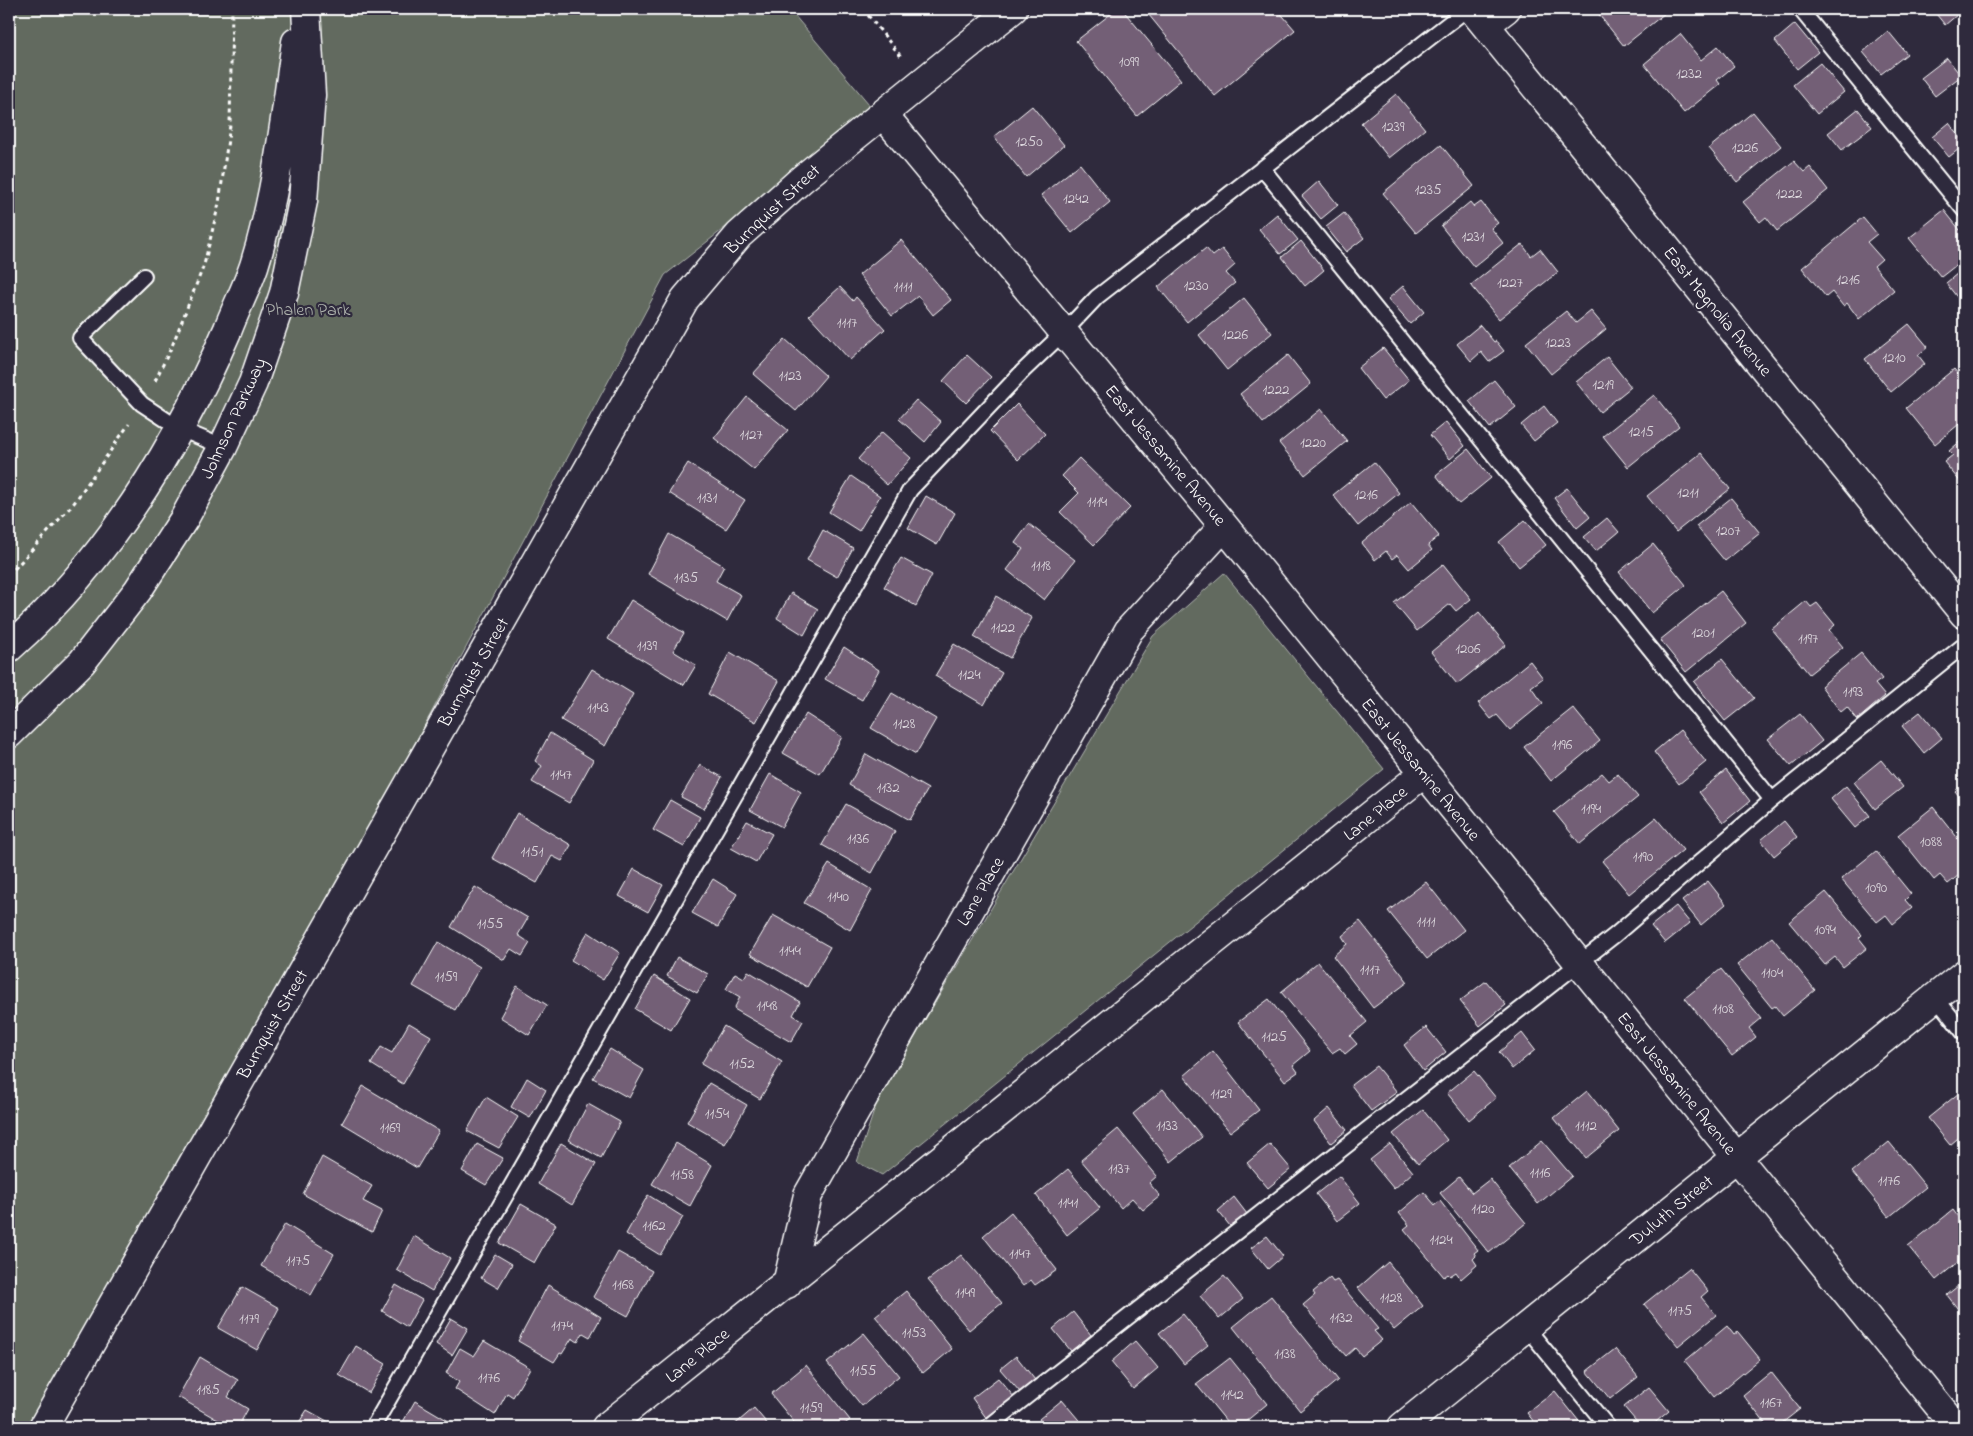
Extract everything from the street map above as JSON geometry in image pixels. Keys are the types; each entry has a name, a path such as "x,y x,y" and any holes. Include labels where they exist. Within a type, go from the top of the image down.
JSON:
{"street":[{"path":"9,648 58,599 110,538 180,429 217,354 254,266 278,168 302,9"},
{"name":"Johnson Parkway","path":"9,734 82,662 138,590 184,519 223,447 253,383 284,293 303,201 311,95 306,9"},
{"name":"Burnquist Street","path":"43,1427 685,299 739,235 802,179 1013,9"},
{"name":"East Magnolia Avenue","path":"1483,13 1964,614"},
{"name":"East Jessamine Avenue","path":"883,114 1224,526 1956,1427"},
{"name":"Lane Place","path":"787,1284 808,1195 1129,630 1224,526"},
{"name":"Lane Place","path":"606,1427 1424,773"},
{"name":"Duluth Street","path":"1402,1427 1964,974"}],"lane":[{"path":"1800,9 1964,210"},
{"path":"373,1427 910,490 1023,371 1098,297 1262,168 1483,13"},
{"path":"1262,168 1772,800"},
{"path":"144,276 80,338 142,404 180,429 223,447"},
{"path":"988,1427 1616,935 1772,800 1964,645"},
{"path":"1935,997 1964,1033"},
{"path":"1526,1327 1608,1427"}],"path":[{"path":"9,576 74,503 151,390 172,346 204,265 219,203 230,126 232,9"},
{"path":"862,9 905,62"}],"green space":[{"name":"Phalen Park","path":"9,9 789,9 874,110 665,275 50,1427 9,1427"},
{"path":"1224,573 1384,769 882,1175 857,1162 878,1099 1153,636"}],"building":[{"path":"1117,9 1122,9 1181,80 1137,116 1076,41"},
{"path":"1144,9 1277,9 1295,30 1215,96"},
{"path":"1599,9 1670,9 1624,46 1596,11"},
{"path":"1932,9 1964,9 1945,25"},
{"path":"1795,24 1818,52 1797,69 1775,41"},
{"path":"1888,31 1907,54 1881,74 1863,52"},
{"path":"1680,34 1701,60 1718,46 1734,66 1717,80 1720,84 1684,113 1644,64"},
{"path":"1947,58 1961,76 1935,96 1921,78"},
{"path":"1820,63 1844,92 1817,114 1793,85"},
{"path":"1396,94 1425,129 1389,158 1361,123"},
{"path":"1032,106 1064,145 1026,177 994,137"},
{"path":"1858,109 1872,127 1842,150 1828,133"},
{"path":"1753,112 1781,146 1737,182 1709,148"},
{"path":"1949,123 1964,142 1964,145 1949,157 1932,137"},
{"path":"1441,145 1474,186 1416,233 1383,193"},
{"path":"1794,161 1804,172 1810,167 1828,190 1777,231 1766,217 1760,222 1743,202"},
{"path":"1080,164 1110,202 1072,233 1041,195"},
{"path":"1319,181 1338,205 1321,219 1302,196"},
{"path":"1470,202 1474,207 1481,202 1498,223 1491,228 1503,243 1474,267 1441,226"},
{"path":"1944,210 1964,235 1964,259 1941,277 1909,238"},
{"path":"1344,213 1364,238 1346,252 1326,227"},
{"path":"1277,214 1298,240 1280,254 1259,229"},
{"path":"1863,217 1877,234 1867,242 1882,259 1874,266 1894,290 1859,319 1847,303 1843,306 1832,292 1826,297 1802,268"},
{"path":"901,240 951,300 933,315 918,296 892,316 859,275"},
{"path":"1301,241 1324,270 1305,286 1282,257"},
{"path":"1522,244 1531,256 1540,249 1558,272 1499,319 1471,285"},
{"path":"1206,248 1213,256 1222,249 1235,265 1226,273 1235,283 1187,322 1158,287"},
{"path":"1964,268 1964,298 1960,301 1946,283"},
{"path":"1403,286 1424,312 1410,324 1388,299"},
{"path":"840,287 853,301 856,297 885,329 850,360 809,315"},
{"path":"1244,298 1272,333 1227,370 1199,335"},
{"path":"1566,311 1576,323 1591,311 1606,329 1551,374 1526,343"},
{"path":"1909,324 1928,347 1918,355 1925,364 1891,392 1865,359"},
{"path":"1480,325 1504,351 1489,362 1481,352 1471,361 1457,344"},
{"path":"785,339 826,376 796,411 753,374"},
{"path":"1383,348 1409,380 1383,400 1358,368"},
{"path":"967,355 991,377 966,403 943,381"},
{"path":"1288,355 1311,384 1263,423 1240,394"},
{"path":"1607,357 1631,387 1600,412 1576,382"},
{"path":"1954,369 1964,381 1964,420 1935,444 1906,408"},
{"path":"1494,380 1516,407 1490,428 1469,401"},
{"path":"1654,395 1679,426 1628,467 1603,436"},
{"path":"747,397 788,430 754,470 714,438"},
{"path":"916,400 941,422 925,442 899,419"},
{"path":"1017,404 1045,434 1018,460 990,431"},
{"path":"1544,406 1557,423 1534,441 1521,425"},
{"path":"1321,409 1347,441 1305,475 1279,443"},
{"path":"1446,422 1465,446 1450,459 1430,435"},
{"path":"882,432 911,458 887,485 858,459"},
{"path":"1964,438 1964,483 1962,484 1944,462 1953,455 1949,451"},
{"path":"1468,449 1491,478 1459,504 1436,475"},
{"path":"1701,453 1730,489 1676,532 1647,496"},
{"path":"1079,458 1130,508 1094,545 1060,512 1079,493 1062,476"},
{"path":"1374,462 1399,493 1358,526 1333,495"},
{"path":"688,463 745,500 726,529 669,493"},
{"path":"851,476 880,496 859,531 829,512"},
{"path":"1567,488 1590,517 1577,528 1554,498"},
{"path":"926,496 955,513 937,545 908,528"},
{"path":"1731,498 1760,533 1725,561 1696,526"},
{"path":"1411,502 1439,536 1428,545 1432,550 1409,569 1397,555 1392,559 1386,551 1375,560 1362,543"},
{"path":"1607,518 1619,532 1596,551 1584,537"},
{"path":"1525,520 1546,545 1519,567 1499,542"},
{"path":"1029,524 1075,560 1044,600 1007,570 1023,549 1015,543"},
{"path":"823,530 853,548 837,577 807,560"},
{"path":"669,534 724,566 716,581 741,595 727,621 648,574"},
{"path":"1653,544 1686,585 1652,613 1619,572"},
{"path":"901,558 932,575 916,606 884,587"},
{"path":"1443,564 1471,599 1456,611 1450,604 1417,631 1394,603"},
{"path":"1721,591 1746,623 1686,672 1660,640"},
{"path":"791,593 818,609 804,635 777,618"},
{"path":"996,596 1032,618 1010,658 974,637"},
{"path":"631,600 684,633 673,651 696,665 684,685 608,639"},
{"path":"1806,601 1811,607 1817,603 1835,625 1829,630 1843,647 1809,674 1772,629"},
{"path":"1479,612 1506,645 1457,684 1431,652"},
{"path":"954,644 1002,673 984,705 935,676"},
{"path":"844,647 879,670 862,700 825,679"},
{"path":"730,652 779,681 756,722 708,694"},
{"path":"1861,653 1882,679 1875,684 1885,696 1857,720 1847,707 1841,712 1821,686"},
{"path":"1722,659 1754,698 1725,721 1694,682"},
{"path":"1530,661 1543,678 1531,687 1543,703 1510,730 1497,715 1491,719 1478,703"},
{"path":"592,669 633,694 605,746 561,720"},
{"path":"892,693 936,719 916,754 871,728"},
{"path":"1573,708 1600,741 1551,781 1524,747"},
{"path":"1920,712 1942,738 1924,753 1902,726"},
{"path":"806,714 842,737 820,774 783,753"},
{"path":"1800,714 1822,741 1791,766 1768,739"},
{"path":"1680,730 1706,762 1679,784 1654,752"},
{"path":"550,733 593,760 569,803 532,782 542,766 535,761"},
{"path":"866,754 928,789 910,820 849,785"},
{"path":"1881,760 1903,787 1875,809 1854,782"},
{"path":"700,765 722,777 704,809 681,797"},
{"path":"1726,770 1750,801 1723,823 1699,792"},
{"path":"1602,773 1609,781 1618,774 1638,797 1580,844 1554,812"},
{"path":"770,774 801,792 782,827 750,810"},
{"path":"1964,784 1964,802 1955,791"},
{"path":"1846,786 1870,816 1855,828 1831,799"},
{"path":"670,800 700,817 684,847 653,830"},
{"path":"846,804 895,831 872,873 822,845"},
{"path":"1933,807 1964,846 1964,871 1948,884 1940,875 1934,880 1898,835"},
{"path":"517,813 571,845 562,861 552,856 537,883 492,858"},
{"path":"1656,818 1683,850 1629,894 1602,861"},
{"path":"747,821 772,834 756,862 731,848"},
{"path":"1784,821 1797,837 1774,856 1761,840"},
{"path":"1876,851 1911,894 1905,900 1912,908 1893,924 1886,915 1877,922 1841,879"},
{"path":"829,864 872,890 850,930 804,903"},
{"path":"634,869 663,885 648,912 619,896"},
{"path":"713,879 737,894 718,927 692,913"},
{"path":"1708,881 1726,904 1701,925 1682,901"},
{"path":"1426,882 1464,930 1427,959 1388,911"},
{"path":"475,887 528,918 518,935 530,943 522,956 511,949 504,960 451,927"},
{"path":"1826,892 1862,935 1859,938 1867,948 1843,967 1835,957 1825,965 1789,922"},
{"path":"1676,906 1690,923 1665,943 1651,926"},
{"path":"773,915 830,947 807,987 750,954"},
{"path":"1360,921 1408,982 1373,1008 1333,956 1347,944 1342,936"},
{"path":"588,932 620,953 603,980 571,960"},
{"path":"1772,937 1815,990 1783,1016 1775,1006 1772,1008 1737,965"},
{"path":"438,942 480,967 455,1010 413,986"},
{"path":"677,957 708,974 697,993 667,976"},
{"path":"1318,962 1367,1022 1350,1036 1357,1044 1345,1054 1340,1048 1332,1053 1281,992"},
{"path":"1721,969 1761,1018 1749,1028 1756,1037 1732,1056 1685,998"},
{"path":"748,971 800,1002 793,1015 803,1021 791,1042 734,1009 740,997 726,989 735,973 744,978"},
{"path":"654,976 690,998 671,1030 635,1009"},
{"path":"1486,981 1506,1005 1480,1026 1460,1001"},
{"path":"517,986 547,1005 529,1035 500,1017"},
{"path":"1269,999 1310,1051 1293,1065 1298,1072 1285,1081 1238,1022"},
{"path":"409,1023 431,1036 403,1084 371,1064 381,1047 392,1053"},
{"path":"724,1026 782,1062 760,1099 701,1064"},
{"path":"1426,1027 1446,1052 1423,1071 1404,1045"},
{"path":"1522,1033 1535,1050 1512,1069 1499,1052"},
{"path":"610,1049 644,1070 629,1098 593,1078"},
{"path":"1213,1051 1259,1110 1230,1132 1184,1076"},
{"path":"1376,1066 1397,1092 1371,1111 1351,1085"},
{"path":"1474,1071 1496,1098 1469,1120 1447,1093"},
{"path":"527,1078 546,1090 530,1118 511,1107"},
{"path":"709,1083 747,1105 725,1144 687,1122"},
{"path":"363,1086 439,1131 417,1168 342,1123"},
{"path":"1163,1089 1202,1137 1171,1162 1133,1114"},
{"path":"1587,1091 1619,1131 1586,1158 1554,1118"},
{"path":"1959,1093 1964,1099 1964,1133 1950,1145 1928,1118"},
{"path":"486,1097 518,1117 499,1148 467,1131"},
{"path":"588,1104 620,1122 601,1158 569,1140"},
{"path":"1329,1108 1347,1130 1331,1143 1314,1121"},
{"path":"1423,1110 1447,1140 1418,1164 1393,1134"},
{"path":"1118,1129 1157,1176 1149,1183 1160,1196 1143,1210 1132,1198 1121,1208 1081,1160"},
{"path":"1542,1141 1572,1176 1538,1204 1509,1168"},
{"path":"1889,1142 1926,1187 1889,1217 1852,1172"},
{"path":"561,1143 596,1164 572,1205 538,1184"},
{"path":"676,1143 712,1165 690,1206 652,1184"},
{"path":"477,1144 503,1158 486,1185 462,1171"},
{"path":"1270,1144 1291,1169 1268,1188 1247,1163"},
{"path":"1390,1144 1413,1172 1394,1189 1370,1160"},
{"path":"322,1157 372,1186 363,1201 382,1211 372,1232 303,1194"},
{"path":"1068,1169 1100,1208 1067,1235 1036,1195"},
{"path":"1339,1176 1360,1203 1337,1221 1316,1194"},
{"path":"1459,1177 1472,1193 1490,1179 1526,1223 1489,1253 1440,1193"},
{"path":"1424,1192 1435,1205 1440,1201 1478,1250 1474,1253 1476,1256 1473,1259 1477,1265 1461,1279 1456,1272 1444,1277 1404,1229 1409,1225 1399,1213"},
{"path":"648,1195 683,1217 660,1255 626,1234"},
{"path":"1234,1197 1247,1214 1230,1226 1218,1211"},
{"path":"521,1204 556,1224 534,1263 499,1243"},
{"path":"1953,1210 1964,1225 1964,1257 1936,1280 1908,1246"},
{"path":"1011,1212 1057,1270 1035,1285 1031,1280 1023,1286 983,1236"},
{"path":"285,1224 334,1254 311,1295 261,1266"},
{"path":"414,1236 450,1258 432,1291 397,1270"},
{"path":"1267,1236 1283,1256 1268,1269 1251,1248"},
{"path":"618,1252 652,1271 628,1316 593,1297"},
{"path":"495,1254 512,1264 498,1288 481,1278"},
{"path":"961,1255 1002,1303 969,1330 928,1280"},
{"path":"1388,1262 1423,1306 1394,1330 1358,1288"},
{"path":"1689,1268 1708,1291 1701,1297 1716,1315 1678,1346 1644,1304"},
{"path":"1224,1276 1243,1299 1219,1319 1200,1296"},
{"path":"1330,1278 1333,1282 1337,1280 1378,1329 1374,1331 1382,1340 1362,1356 1355,1348 1346,1356 1303,1305 1315,1295 1313,1292"},
{"path":"1964,1281 1964,1317 1947,1295"},
{"path":"396,1285 422,1300 407,1327 382,1311"},
{"path":"548,1285 601,1317 590,1337 583,1333 578,1342 572,1338 562,1354 560,1353 554,1362 518,1341"},
{"path":"242,1287 279,1308 257,1350 218,1328"},
{"path":"906,1291 952,1349 923,1373 875,1316"},
{"path":"1271,1296 1338,1380 1300,1411 1233,1327"},
{"path":"1073,1312 1091,1335 1071,1351 1053,1329"},
{"path":"1183,1314 1208,1345 1184,1364 1159,1333"},
{"path":"451,1318 468,1328 452,1355 436,1344"},
{"path":"1727,1326 1734,1335 1738,1332 1760,1359 1714,1397 1685,1361"},
{"path":"864,1333 899,1376 862,1406 827,1363"},
{"path":"484,1341 530,1368 513,1397 507,1393 495,1415 455,1389 459,1382 446,1373 460,1348 474,1356"},
{"path":"1135,1341 1158,1368 1133,1389 1111,1362"},
{"path":"356,1346 386,1364 369,1393 339,1375"},
{"path":"1615,1349 1638,1377 1610,1399 1587,1371"},
{"path":"1016,1356 1035,1380 1020,1392 1000,1369"},
{"path":"200,1357 238,1380 228,1397 248,1409 238,1427 230,1427 178,1397"},
{"path":"1230,1358 1267,1404 1239,1427 1231,1427 1196,1384"},
{"path":"806,1365 850,1420 841,1427 798,1427 771,1394"},
{"path":"1771,1372 1800,1409 1777,1427 1768,1427 1743,1395"},
{"path":"998,1378 1014,1397 987,1419 972,1398"},
{"path":"1649,1387 1669,1411 1650,1427 1641,1427 1624,1407"},
{"path":"1555,1391 1582,1425 1579,1427 1538,1427 1527,1413"},
{"path":"1062,1400 1083,1425 1079,1427 1045,1427 1039,1419"},
{"path":"415,1401 457,1426 400,1427"},
{"path":"754,1408 770,1427 732,1427"},
{"path":"307,1410 338,1427 296,1427"},
{"path":"1194,1419 1201,1427 1184,1427"},
{"path":"1809,1419 1816,1427 1799,1427"}]}
